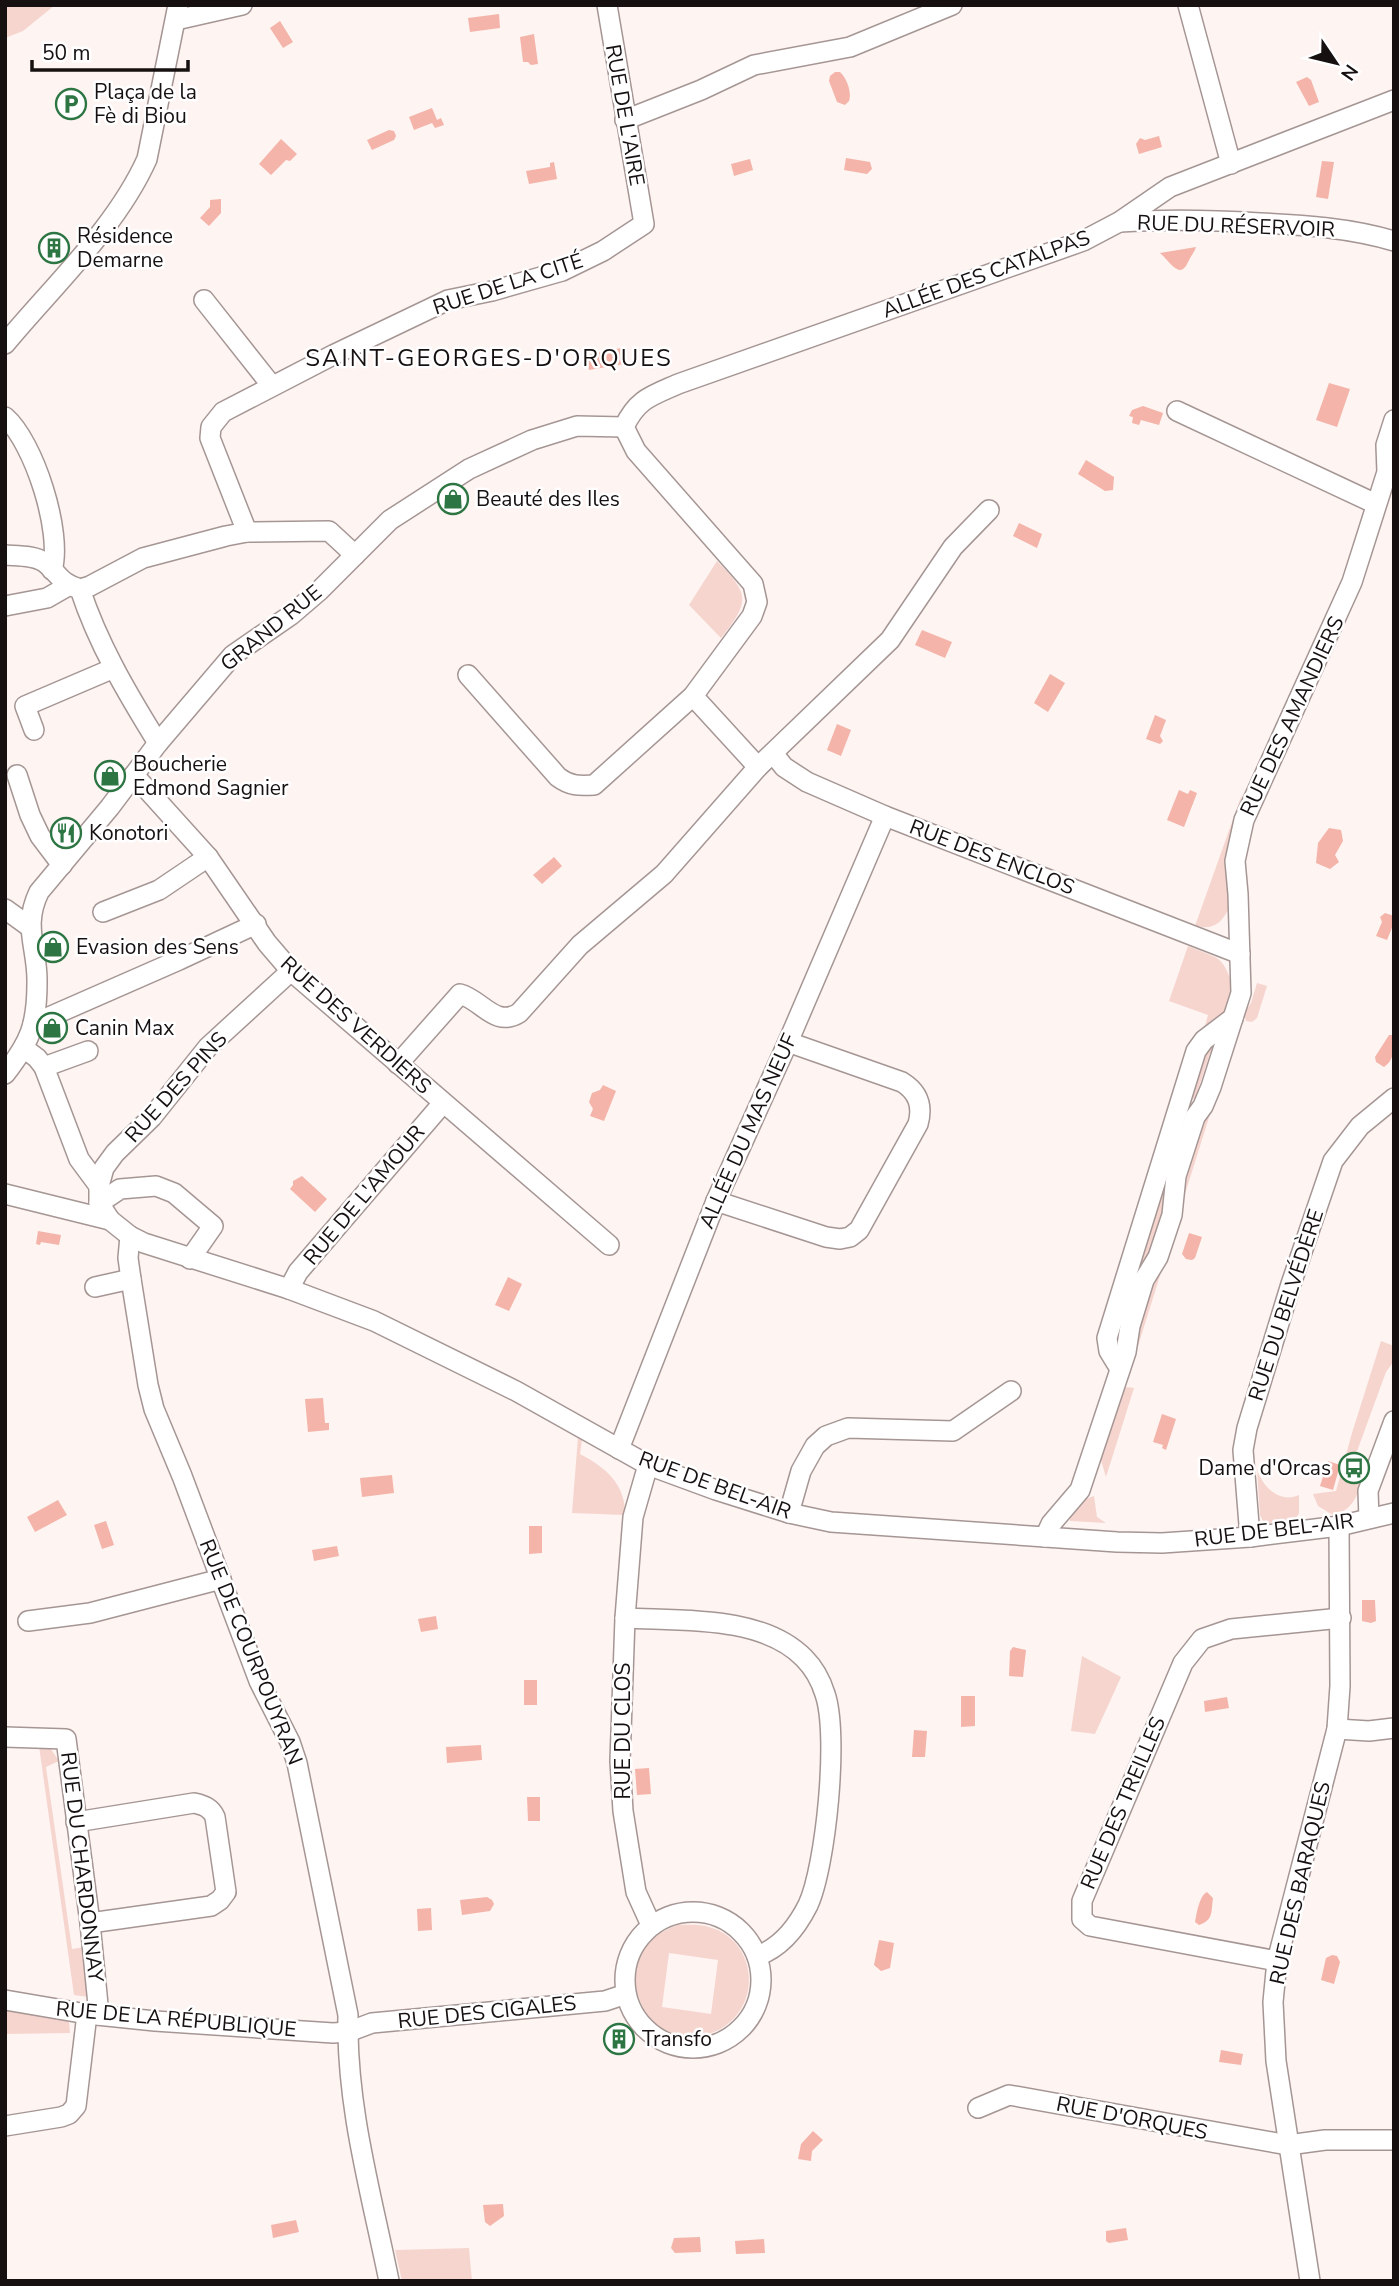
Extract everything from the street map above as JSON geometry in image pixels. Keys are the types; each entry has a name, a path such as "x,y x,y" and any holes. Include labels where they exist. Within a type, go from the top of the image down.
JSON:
{"street":[{"path":"5,344 101,232 130,194 141,173 147,159 177,13 242,5"},
{"name":"RUE DE L'AIRE","path":"607,5 644,224"},
{"path":"625,120 701,90 754,65 850,47 952,5"},
{"path":"1188,5 1231,164"},
{"name":"ALLÉE DES CATALPAS","path":"624,428 632,410 652,396 678,384 1083,241 1119,222 1170,187 1393,97"},
{"name":"RUE DU RÉSERVOIR","path":"1119,222 1160,219 1287,224 1340,229 1394,241"},
{"name":"RUE DE LA CITÉ","path":"247,532 211,444 210,433 217,417 223,412 447,300 492,291 562,271 603,251 644,224"},
{"path":"204,300 272,386"},
{"path":"1177,411 1376,504"},
{"path":"5,416 19,430 35,464 51,529 55,561 48,566"},
{"name":"RUE DES AMANDIERS","path":"1045,1536 1051,1524 1080,1490 1120,1369 1144,1280 1158,1257 1172,1215 1176,1176 1195,1117 1211,1087 1241,993 1235,860 1244,820 1343,607 1387,472 1386,445 1394,420"},
{"name":"GRAND RUE","path":"5,1074 25,1049 33,1024 37,982 30,927 31,909 39,892 233,654 291,615 390,520 469,469 532,440 577,426 624,428"},
{"path":"468,675 558,776 567,783 578,786 594,785 693,696 752,616 757,602 756,589 746,574 636,451 624,428"},
{"path":"398,1065 460,994 500,1018 511,1018 519,1013 580,945 664,874 765,760 890,640 953,547 989,510"},
{"path":"5,606 47,598 74,587 90,586 143,558 182,546 247,532 329,531 355,555"},
{"path":"5,555 33,558 48,566 74,587 114,668 158,743"},
{"path":"34,730 23,697 114,668"},
{"name":"RUE DES ENCLOS","path":"693,696 765,760 784,767 807,782 885,816 1240,954"},
{"path":"17,775 40,836 62,865"},
{"name":"RUE DES VERDIERS","path":"134,775 208,857 267,943 291,971 609,1245"},
{"name":"ALLÉE DU MAS NEUF","path":"619,1449 716,1201 885,816"},
{"path":"103,912 159,890 208,857"},
{"path":"5,909 30,927"},
{"path":"33,1024 256,924"},
{"name":"RUE DES PINS","path":"99,1195 104,1168 116,1153 152,1117 208,1047 291,971"},
{"path":"716,1201 826,1237 850,1237 864,1223 918,1124 921,1113 919,1102 910,1087 788,1042"},
{"path":"25,1049 44,1067 79,1159 110,1220"},
{"path":"44,1067 88,1051"},
{"name":"RUE DU BELVÉDÈRE","path":"1250,1537 1243,1450 1247,1428 1291,1284 1333,1161 1360,1126 1394,1098"},
{"name":"RUE DE L'AMOUR","path":"289,1289 298,1272 443,1103"},
{"path":"99,1195 120,1189 156,1186 174,1193 213,1226 190,1259"},
{"name":"RUE DE BEL-AIR","path":"5,1194 110,1220 144,1243 289,1289 374,1321 516,1391 648,1465 789,1513 831,1522 1151,1543 1250,1537 1339,1526 1394,1513"},
{"name":"RUE DE COURPOUYRAN","path":"130,1236 128,1258 145,1372 154,1409 259,1681 290,1742 297,1763 348,2015 350,2083 360,2145 389,2281"},
{"path":"95,1287 131,1279"},
{"path":"789,1513 801,1471 815,1446 826,1436 848,1428 953,1431 1011,1391"},
{"path":"1369,1518 1368,1491 1394,1421"},
{"name":"RUE DU CLOS","path":"648,1465 633,1517 625,1618 620,1761 623,1811 636,1892 651,1925"},
{"name":"RUE DES BARAQUES","path":"1310,2281 1288,2146 1273,2002 1277,1961 1337,1729 1341,1618 1339,1526"},
{"path":"28,1621 90,1614 220,1579"},
{"path":"625,1618 721,1623 766,1634 803,1657 816,1674 826,1696 830,1741 822,1855 806,1908 778,1946 757,1956"},
{"name":"RUE DES TREILLES","path":"1277,1961 1090,1926 1082,1919 1082,1901 1182,1663 1191,1650 1202,1639 1231,1629 1341,1618"},
{"path":"1337,1729 1369,1731 1394,1728"},
{"name":"RUE DU CHARDONNAY","path":"5,1737 66,1739 90,1923 93,2014 76,2106 69,2114 61,2117 5,2126"},
{"path":"76,1822 194,1803 202,1804 215,1818 226,1892 212,1906 90,1923"},
{"path":"699,1912 715,1915 733,1924 747,1939 757,1956 761,1981 755,2006 746,2022 732,2037 700,2047 682,2047 663,2041 646,2029 633,2013 626,1994 625,1974 629,1956 637,1940 651,1925 679,1913 699,1912"},
{"name":"RUE DES CIGALES","path":"348,2032 372,2023 605,2001 626,1994"},
{"name":"RUE DE LA RÉPUBLIQUE","path":"5,2000 93,2014 348,2032"},
{"name":"RUE D'ORQUES","path":"978,2108 1009,2095 1288,2146 1325,2140 1394,2140"}],"shaded area":[{"path":"5,5 55,5 23,31 5,38"},
{"path":"499,14 500,28 470,32 468,18"},
{"path":"280,21 293,42 283,48 270,28"},
{"path":"534,34 538,64 531,65 523,62 520,37"},
{"path":"835,72 840,72 848,86 850,98 845,105 837,102 829,81"},
{"path":"1307,77 1311,80 1319,102 1309,106 1296,82"},
{"path":"432,108 437,120 441,118 444,125 435,128 432,123 414,130 409,117"},
{"path":"389,130 394,131 394,140 372,150 367,140"},
{"path":"1159,136 1162,147 1139,154 1136,144 1140,138 1145,140"},
{"path":"281,139 297,154 290,161 286,160 271,175 259,164"},
{"path":"846,158 870,162 872,169 867,174 844,170"},
{"path":"750,159 753,170 734,176 731,164"},
{"path":"1322,161 1334,162 1328,199 1316,197"},
{"path":"554,162 557,179 529,184 526,171 550,167 550,163"},
{"path":"221,199 221,213 209,226 200,218 210,207 210,200"},
{"path":"1196,247 1182,270 1175,268 1160,253"},
{"path":"621,348 624,364 589,370 586,355"},
{"path":"1329,383 1350,389 1337,427 1316,420"},
{"path":"1143,406 1163,413 1159,425 1141,420 1139,425 1132,423 1133,417 1129,416 1132,410"},
{"path":"1086,460 1114,477 1113,490 1105,491 1078,474"},
{"path":"1019,523 1042,534 1037,548 1013,536"},
{"path":"717,561 736,582 742,598 737,615 721,638 689,605"},
{"path":"922,630 952,642 945,658 915,645"},
{"path":"1050,674 1065,683 1048,712 1034,703"},
{"path":"1155,715 1166,720 1160,736 1163,741 1160,744 1146,739"},
{"path":"837,724 851,730 841,756 827,750"},
{"path":"1179,790 1188,794 1190,790 1197,793 1184,827 1167,820"},
{"path":"1242,794 1234,834 1229,908 1216,925 1195,926"},
{"path":"1329,828 1341,830 1343,841 1335,855 1339,862 1330,869 1316,863 1318,843"},
{"path":"554,857 562,866 542,884 533,875"},
{"path":"1385,913 1394,916 1387,940 1376,936 1382,922 1380,917"},
{"path":"1188,946 1220,961 1228,973 1232,988 1232,1002 1228,1011 1204,1030 1208,1015 1169,1001"},
{"path":"1257,983 1267,986 1257,1018 1252,1022 1246,1021 1244,1013 1251,1003"},
{"path":"1389,1035 1394,1035 1393,1053 1384,1067 1376,1062 1375,1057"},
{"path":"1219,1043 1217,1051 1210,1053 1195,1099 1190,1098 1206,1049"},
{"path":"603,1085 616,1091 604,1121 590,1116 593,1109 589,1102 592,1093 600,1090"},
{"path":"1187,1105 1192,1106 1163,1201 1166,1218 1154,1254 1146,1258 1140,1275 1136,1274"},
{"path":"1211,1111 1184,1197 1183,1175 1200,1118"},
{"path":"302,1176 327,1199 315,1212 290,1189 293,1181"},
{"path":"38,1231 61,1235 59,1245 41,1242 40,1245 36,1244"},
{"path":"1189,1233 1202,1237 1192,1260 1186,1259 1182,1254"},
{"path":"1163,1266 1138,1346 1142,1303"},
{"path":"508,1277 522,1284 509,1311 495,1305"},
{"path":"1381,1341 1394,1346 1394,1361 1386,1372 1349,1473 1364,1479 1349,1506 1333,1515 1318,1506 1313,1494 1336,1491"},
{"path":"1127,1387 1134,1388 1106,1477 1100,1457 1121,1391"},
{"path":"323,1398 325,1423 329,1423 329,1430 308,1432 305,1399"},
{"path":"1162,1414 1176,1419 1166,1450 1162,1448 1163,1445 1153,1442"},
{"path":"578,1437 582,1440 580,1454 598,1465 618,1486 625,1515 572,1513"},
{"path":"1328,1461 1340,1465 1333,1490 1320,1486"},
{"path":"1257,1469 1272,1492 1285,1497 1299,1495 1299,1513 1296,1519 1269,1523 1263,1521 1260,1515"},
{"path":"392,1475 394,1493 362,1497 360,1478"},
{"path":"1094,1496 1097,1517 1106,1523 1070,1521 1072,1512 1078,1505"},
{"path":"58,1500 67,1515 35,1532 27,1517"},
{"path":"106,1521 114,1545 102,1549 94,1525"},
{"path":"529,1526 542,1526 542,1553 529,1554"},
{"path":"337,1546 339,1556 314,1561 312,1550"},
{"path":"1362,1600 1375,1600 1376,1621 1362,1621"},
{"path":"436,1616 438,1629 421,1632 418,1619"},
{"path":"1013,1647 1026,1650 1023,1677 1009,1676 1010,1651"},
{"path":"1082,1656 1121,1677 1095,1734 1071,1731"},
{"path":"524,1680 537,1680 537,1705 524,1705"},
{"path":"961,1696 975,1696 975,1726 961,1727"},
{"path":"1227,1697 1229,1708 1205,1712 1204,1701"},
{"path":"914,1730 927,1731 925,1757 912,1757"},
{"path":"481,1745 482,1760 447,1763 446,1747"},
{"path":"39,1746 50,1748 59,1761 46,1767 72,1949 85,1947 89,1997 74,1995"},
{"path":"649,1768 651,1794 637,1795 635,1769"},
{"path":"527,1797 540,1797 540,1821 528,1821"},
{"path":"1207,1892 1213,1898 1211,1914 1207,1921 1199,1925 1195,1922 1202,1897"},
{"path":"487,1897 494,1904 490,1911 462,1915 460,1900"},
{"path":"431,1908 432,1930 418,1931 417,1909"},
{"path":"677,1925 701,1925 720,1931 737,1945 747,1964 749,1987 744,2004 729,2023 714,2032 691,2037 671,2034 655,2023 643,2007 636,1988 636,1969 643,1950 658,1935","holes":["669,1953 718,1960 711,2014 662,2007"]},
{"path":"879,1940 894,1943 890,1968 881,1971 874,1965"},
{"path":"1337,1956 1340,1962 1334,1984 1321,1980 1326,1958"},
{"path":"5,2010 66,2019 70,2033 5,2034"},
{"path":"1221,2050 1243,2054 1241,2065 1219,2062"},
{"path":"813,2131 823,2140 812,2151 811,2161 798,2159 801,2144"},
{"path":"503,2204 504,2216 490,2226 485,2222 483,2205"},
{"path":"296,2220 299,2232 273,2238 271,2225"},
{"path":"1126,2228 1128,2240 1109,2243 1106,2241 1106,2231"},
{"path":"700,2237 701,2252 675,2253 671,2248 674,2238"},
{"path":"764,2239 765,2253 736,2254 735,2241"},
{"path":"469,2248 472,2281 402,2281 395,2250"}],"place":[{"name":"Plaça de la Fè di Biou","path":"71,104"},
{"name":"Résidence Demarne","path":"54,248"},
{"name":"Beauté des Iles","path":"453,499"},
{"name":"Boucherie Edmond Sagnier","path":"110,776"},
{"name":"Konotori","path":"66,833"},
{"name":"Evasion des Sens","path":"53,947"},
{"name":"Canin Max","path":"52,1028"},
{"name":"Dame d'Orcas","path":"1354,1468"},
{"name":"Transfo","path":"619,2039"}],"district":[{"name":"SAINT-GEORGES-D'ORQUES","path":"489,358"}]}
